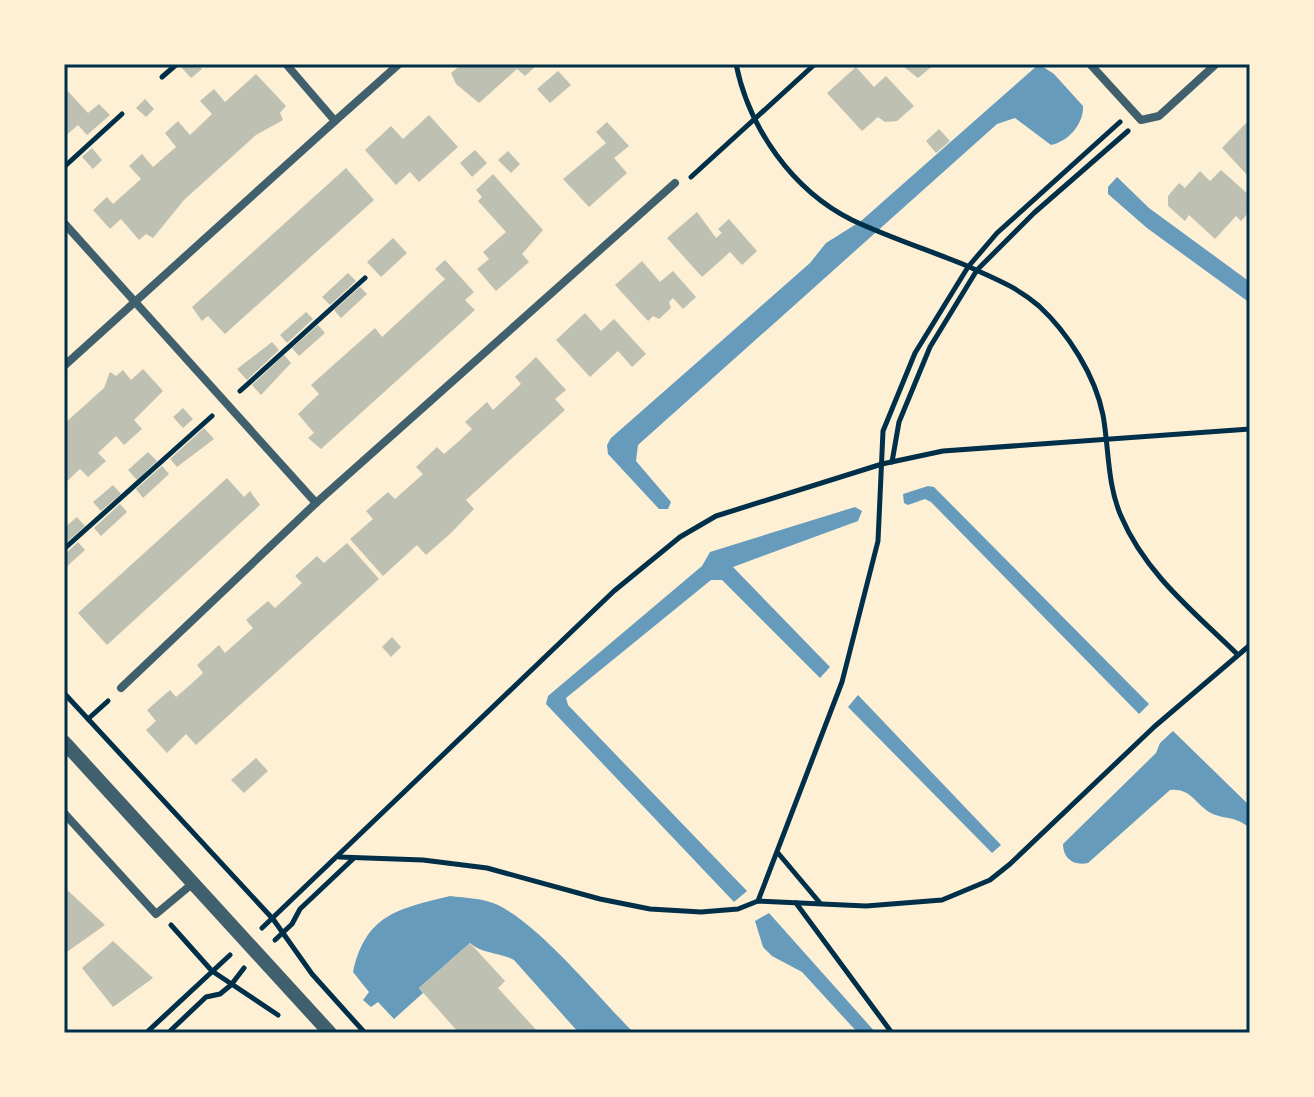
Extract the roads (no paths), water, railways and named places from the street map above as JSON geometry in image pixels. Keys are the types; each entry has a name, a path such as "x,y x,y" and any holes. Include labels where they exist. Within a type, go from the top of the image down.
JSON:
{"street":[{"path":"286,64 335,121"},
{"path":"64,366 399,64"},
{"path":"1090,64 1141,120 1159,116 1216,64"},
{"path":"121,688 316,503 675,183"},
{"path":"64,223 316,503"},
{"path":"64,742 330,1033"},
{"path":"64,813 156,914 192,884"}],"water":[{"path":"1039,64 1054,74 1083,106 1081,119 1074,131 1051,145 1015,118 997,124 638,445 636,461 671,502 668,509 659,509 608,454 607,445 611,438 810,263 826,243 861,221"},
{"path":"1117,177 1149,208 1250,282 1250,303 1147,228 1108,194 1108,187"},
{"path":"934,487 1149,704 1139,714 931,502 925,499 908,505 904,503 903,494"},
{"path":"855,507 862,511 858,521 733,567 830,667 820,678 722,580 711,580 566,698 568,705 747,891 734,902 546,704 548,696 702,566 710,552"},
{"path":"858,695 1001,845 992,853 848,707"},
{"path":"1173,731 1250,806 1250,829 1240,822 1209,812 1187,793 1170,790 1088,863 1070,860 1063,844 1156,753 1160,743"},
{"path":"450,896 486,901 515,915 551,946 634,1033 579,1033 514,960 470,943 419,988 423,993 394,1019 378,1002 371,1007 363,1000 369,992 353,972 366,937 387,917 400,910"},
{"path":"769,913 876,1033 858,1033 802,972 772,956 763,947 755,921"}]}
